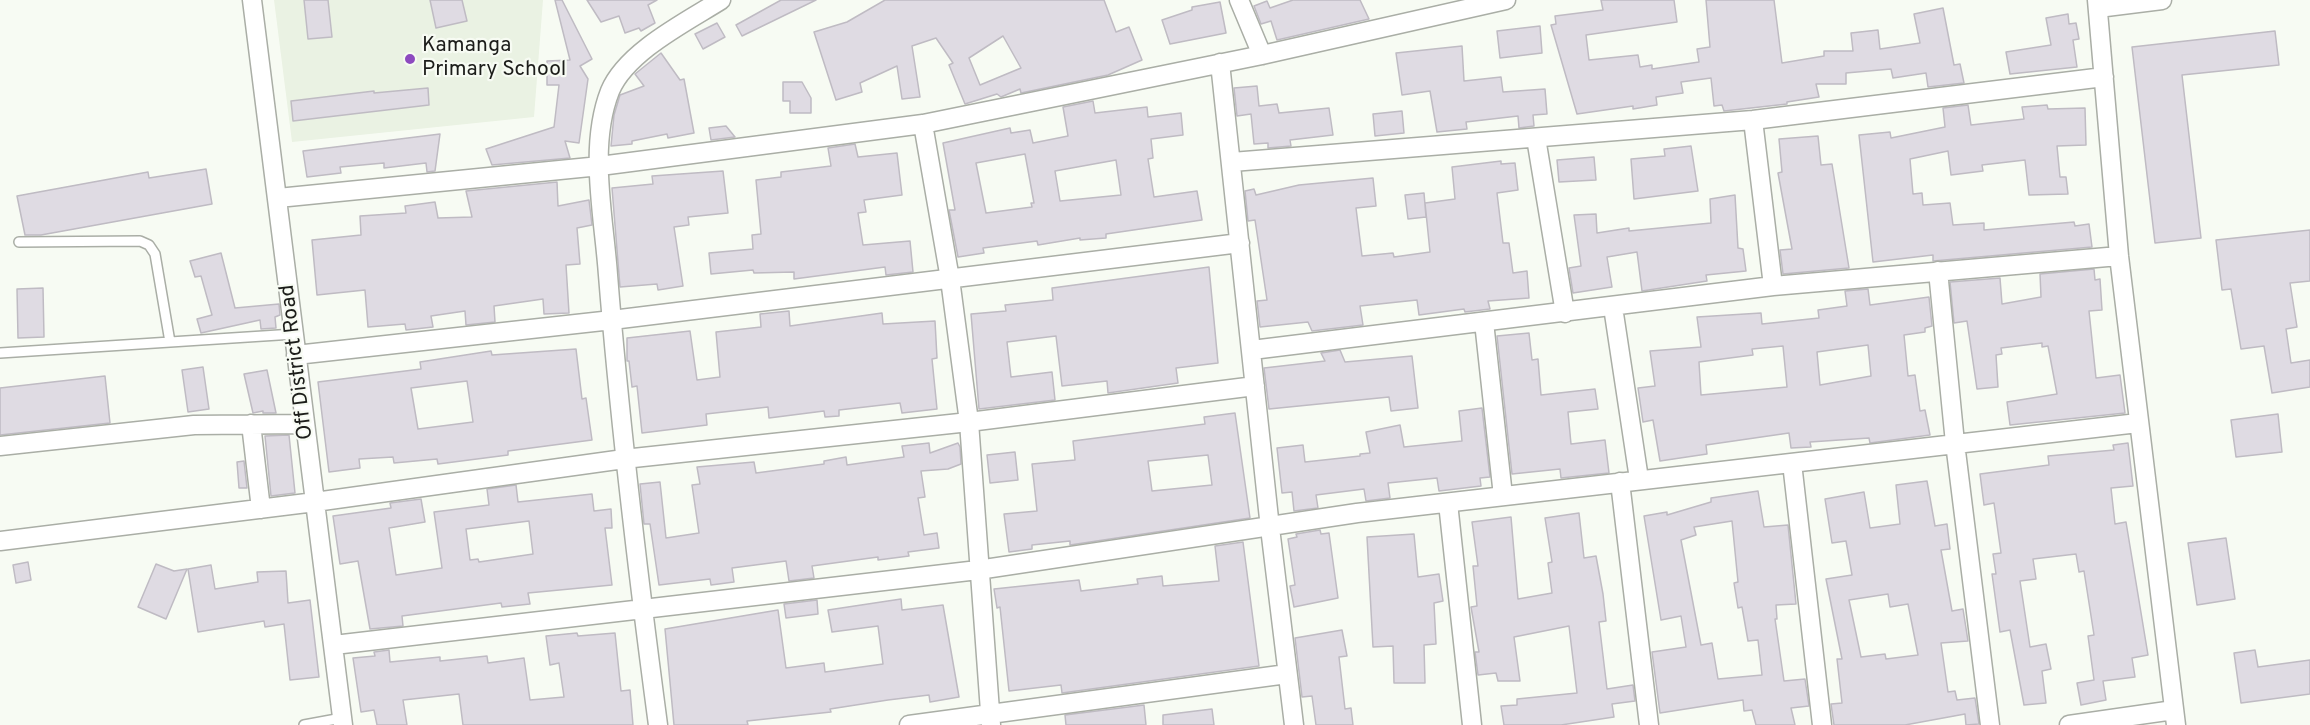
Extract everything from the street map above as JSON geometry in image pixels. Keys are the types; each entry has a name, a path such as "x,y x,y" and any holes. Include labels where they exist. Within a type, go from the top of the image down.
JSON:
{"street":[{"name":"Off District Road","path":"252,0 342,722"},
{"path":"658,725 624,459 600,166 602,116 611,88 631,62 660,38 720,0"},
{"path":"1239,0 1262,55"},
{"path":"278,198 600,166 923,124 1262,55 1506,0"},
{"path":"2069,725 2175,718 2119,256 2097,4 2162,0"},
{"path":"1221,63 1270,528 1294,725"},
{"path":"1232,162 1753,120 2104,77"},
{"path":"1753,120 1773,286"},
{"path":"923,124 950,279 969,422 978,570 991,720"},
{"path":"1536,138 1565,313"},
{"path":"296,355 612,320 1240,243"},
{"path":"1252,350 1773,286 2119,256"},
{"path":"1938,271 1955,443 1990,725"},
{"path":"1613,307 1639,479"},
{"path":"1484,322 1503,496"},
{"path":"0,541 315,502 624,459 969,422 1255,386"},
{"path":"334,645 978,570 1270,528 1357,513 2138,423"},
{"path":"251,424 261,509"},
{"path":"0,446 142,429 305,424"},
{"path":"1792,463 1822,725"},
{"path":"1620,482 1649,725"},
{"path":"1448,503 1472,725"},
{"path":"909,725 991,720 1287,674"}],"lane":[{"path":"19,242 140,241 149,244 155,254 170,342"},
{"path":"0,353 294,334"},
{"path":"304,725 342,722"}],"shaded area":[{"name":"Kamanga Primary School","path":"274,0 543,0 534,117 292,142"}],"building":[{"path":"304,0 328,0 332,37 308,39"},
{"path":"430,0 462,0 467,21 436,28"},
{"path":"555,0 562,0 592,59 580,66 588,79 579,143 565,141 570,158 492,165 486,149 554,127 559,85 547,85 547,61 570,60"},
{"path":"587,0 657,0 648,5 655,23 641,31 639,28 625,33 619,16 601,22"},
{"path":"781,0 816,0 742,36 736,25"},
{"path":"885,0 1104,0 1116,32 1129,27 1142,60 1108,75 1021,93 1020,89 1001,97 997,94 965,104 949,65 953,63 936,38 912,46 920,97 902,99 897,66 860,83 862,92 836,100 814,32 847,22","holes":["1003,36 1021,68 980,85 969,58"]},
{"path":"1293,0 1360,0 1369,19 1277,40 1271,21 1261,24 1254,6 1267,1 1270,8"},
{"path":"1601,0 1674,0 1677,22 1586,35 1589,60 1638,55 1640,67 1652,65 1652,69 1699,62 1697,49 1710,47 1706,0 1774,0 1782,63 1824,56 1824,51 1853,51 1851,33 1878,30 1880,49 1920,43 1914,14 1943,8 1954,65 1960,64 1964,83 1928,87 1926,73 1893,78 1891,69 1846,73 1846,84 1816,84 1819,97 1787,102 1787,104 1724,111 1722,105 1714,106 1711,78 1681,82 1683,93 1656,97 1657,105 1577,114 1551,25 1556,24 1555,16 1603,10"},
{"path":"1220,2 1226,33 1170,44 1162,20 1192,10 1192,7"},
{"path":"2068,14 2069,24 2076,23 2079,39 2073,40 2077,67 2010,74 2006,52 2051,45 2046,18"},
{"path":"717,23 725,37 703,49 695,34"},
{"path":"1540,26 1542,53 1500,58 1497,31"},
{"path":"2275,31 2279,65 2182,75 2201,238 2155,243 2132,47"},
{"path":"1462,46 1464,81 1501,77 1503,92 1545,89 1547,114 1533,115 1534,126 1519,128 1518,116 1466,122 1467,129 1437,132 1430,91 1402,95 1396,53"},
{"path":"661,53 680,80 684,79 694,133 668,138 667,134 632,141 632,144 611,146 614,115 620,95 644,86 635,74"},
{"path":"783,82 802,82 811,98 811,113 790,113 790,101 783,101"},
{"path":"1257,86 1259,106 1277,104 1279,113 1329,108 1333,135 1290,140 1291,146 1268,148 1268,143 1254,144 1251,114 1237,116 1234,88"},
{"path":"428,88 429,105 293,121 291,101 374,91 374,93"},
{"path":"1093,101 1095,113 1147,107 1148,117 1181,113 1183,135 1151,139 1153,158 1148,159 1154,197 1197,191 1202,220 1106,234 1106,238 1080,240 1080,238 1038,245 1037,241 983,248 984,253 958,257 949,210 955,210 943,143 1010,128 1011,133 1030,130 1033,143 1068,136 1063,107","holes":["1025,154 1034,203 1031,203 1032,207 986,213 976,163","1116,160 1121,195 1060,201 1055,171"]},
{"path":"1968,105 1971,125 2024,119 2022,107 2047,105 2048,109 2085,108 2086,145 2057,146 2060,177 2066,177 2068,194 2029,195 2025,160 1982,165 1983,171 1951,175 1948,151 1910,159 1913,194 1922,193 1923,205 1950,203 1953,225 1984,223 1984,230 2074,222 2075,226 2089,224 2092,247 1933,261 1933,255 1873,262 1859,135 1890,132 1891,138 1945,127 1943,108"},
{"path":"1402,111 1404,133 1375,136 1373,114"},
{"path":"726,126 735,137 711,140 709,128"},
{"path":"440,134 435,171 427,172 426,163 384,168 384,163 340,167 341,173 307,177 303,151"},
{"path":"1818,136 1821,165 1832,164 1849,268 1783,274 1780,250 1792,249 1778,173 1782,172 1779,139"},
{"path":"855,144 858,157 897,153 902,195 864,200 866,212 858,213 863,245 910,241 913,272 886,275 885,267 794,279 794,272 754,273 753,270 711,274 709,253 753,249 752,235 761,234 756,180 781,177 781,172 831,166 828,148"},
{"path":"1691,146 1698,191 1634,199 1631,159 1665,156 1664,149"},
{"path":"1594,157 1596,180 1559,182 1557,160"},
{"path":"1501,161 1501,164 1515,163 1518,190 1497,193 1503,243 1509,243 1513,273 1527,271 1529,298 1488,301 1490,309 1465,312 1464,309 1419,315 1417,300 1360,306 1363,325 1312,331 1308,322 1260,327 1257,301 1267,300 1255,220 1248,221 1245,191 1254,189 1256,195 1299,185 1373,178 1376,206 1356,208 1362,256 1393,253 1394,257 1430,252 1425,203 1455,199 1452,167"},
{"path":"206,169 212,204 41,235 25,235 17,196 148,172 149,178"},
{"path":"723,171 728,213 688,217 689,225 674,227 683,286 658,290 657,284 620,287 612,188 653,184 652,176"},
{"path":"557,182 558,206 589,200 592,225 577,228 580,264 566,265 569,313 544,314 543,299 494,306 495,322 466,325 465,311 431,316 433,327 406,330 405,324 368,327 365,290 317,295 312,240 361,235 360,216 406,213 405,206 435,202 438,218 472,217 466,191"},
{"path":"1424,193 1426,217 1408,219 1405,195"},
{"path":"1735,195 1738,248 1743,249 1746,271 1706,275 1707,281 1642,291 1637,252 1607,257 1612,287 1573,293 1569,268 1581,266 1574,215 1596,214 1597,233 1629,228 1629,231 1711,223 1710,199"},
{"path":"2310,230 2310,281 2290,283 2297,327 2286,329 2291,363 2310,360 2310,387 2272,393 2264,346 2241,349 2231,289 2222,290 2216,240"},
{"path":"221,253 235,308 279,304 280,315 275,317 276,328 261,329 260,320 201,333 197,319 212,315 201,276 195,277 190,261"},
{"path":"1209,267 1218,363 1176,368 1178,383 1108,393 1107,381 1062,386 1056,336 1007,342 1011,377 1052,372 1055,400 979,409 971,314 1006,311 1005,305 1053,300 1052,288"},
{"path":"2094,269 2095,280 2100,279 2102,310 2089,311 2096,378 2120,375 2125,413 2010,425 2007,402 2057,394 2048,346 2042,347 2042,343 2001,348 2002,354 1996,355 1998,387 1977,389 1967,321 1954,323 1950,282 2000,278 2002,304 2041,297 2040,274"},
{"path":"43,288 44,337 18,338 17,289"},
{"path":"1868,289 1870,305 1929,297 1932,326 1925,328 1925,332 1904,335 1908,376 1915,375 1920,411 1925,410 1930,435 1870,443 1869,438 1810,442 1811,447 1791,448 1789,433 1706,445 1707,454 1660,461 1653,420 1643,422 1638,388 1655,386 1650,351 1701,347 1697,317 1761,313 1762,324 1819,318 1818,310 1847,306 1845,291","holes":["1868,345 1871,376 1820,385 1817,352","1783,346 1787,387 1701,395 1699,362 1753,355 1752,349"]},
{"path":"789,311 790,326 882,313 883,324 935,321 937,358 932,359 937,409 902,413 900,403 839,410 839,416 825,417 824,411 769,418 768,407 706,414 707,425 642,433 637,386 632,387 629,361 627,361 627,338 690,331 697,380 720,377 716,332 761,327 760,314"},
{"path":"1529,333 1532,360 1538,359 1541,395 1595,389 1598,409 1568,412 1571,444 1605,440 1609,473 1561,478 1560,469 1512,474 1497,336"},
{"path":"576,349 582,399 586,398 592,440 508,451 508,455 438,464 437,459 394,463 393,457 359,459 360,468 329,472 318,382 421,369 420,362 491,351 492,355","holes":["467,381 473,422 418,429 411,388"]},
{"path":"1340,350 1345,362 1412,356 1418,408 1391,411 1389,397 1269,409 1264,368 1325,361 1321,353"},
{"path":"203,367 209,409 188,412 182,370"},
{"path":"267,370 276,413 263,413 263,411 253,413 244,374"},
{"path":"105,376 110,423 0,435 0,388"},
{"path":"1482,408 1490,477 1480,478 1481,486 1439,491 1437,478 1388,483 1390,498 1366,501 1364,489 1316,495 1318,508 1294,511 1292,492 1282,493 1277,448 1303,445 1305,462 1360,456 1360,454 1370,453 1366,432 1400,425 1404,447 1462,441 1459,411"},
{"path":"1235,413 1250,518 1070,545 1070,541 1032,545 1032,549 1009,552 1004,514 1037,511 1032,464 1075,460 1073,441 1205,424 1204,417","holes":["1208,455 1212,485 1152,491 1148,461"]},
{"path":"2278,414 2282,452 2236,457 2231,420"},
{"path":"289,435 295,493 271,496 265,436"},
{"path":"929,443 930,453 958,443 960,447 961,464 948,469 921,471 925,497 918,498 924,535 937,533 939,548 908,552 909,556 878,560 878,557 812,566 814,578 789,581 786,561 732,568 734,582 711,585 710,579 659,585 650,524 644,524 640,484 660,482 666,538 699,533 692,485 700,484 697,467 754,462 756,473 824,464 824,461 846,457 847,465 904,457 902,446"},
{"path":"2128,443 2133,486 2111,488 2115,524 2126,522 2148,655 2132,658 2135,677 2103,681 2106,700 2081,705 2077,683 2094,680 2088,636 2094,635 2084,571 2079,572 2076,554 2033,559 2036,579 2020,581 2030,647 2046,644 2051,669 2042,671 2046,703 2024,705 2010,630 2000,632 1992,574 1996,574 1993,554 2001,553 1994,503 1984,505 1980,474 2049,465 2048,456 2114,450 2113,445"},
{"path":"1015,452 1018,480 990,483 987,455"},
{"path":"244,461 247,488 239,488 237,462"},
{"path":"1927,481 1935,526 1947,524 1950,549 1941,550 1952,611 1963,609 1968,641 1941,643 1948,692 1955,691 1957,700 1975,698 1979,724 1966,725 1965,714 1905,725 1834,725 1831,704 1842,703 1837,659 1842,659 1826,579 1852,575 1846,541 1832,543 1825,499 1864,492 1870,528 1900,524 1896,485","holes":["1888,594 1890,607 1908,604 1918,655 1886,659 1885,654 1861,657 1849,600"]},
{"path":"516,485 518,502 592,494 594,511 611,509 612,528 605,528 612,585 528,593 530,604 502,607 501,603 402,616 403,626 370,629 358,561 340,564 333,516 391,508 390,503 421,499 425,522 389,528 396,575 442,568 434,512 489,505 487,489","holes":["529,521 533,554 479,562 478,559 470,560 466,529"]},
{"path":"1758,491 1764,527 1788,525 1796,604 1776,605 1777,619 1775,619 1784,681 1805,679 1809,706 1791,708 1795,725 1756,725 1752,710 1744,711 1743,700 1660,713 1652,652 1686,647 1681,616 1661,620 1644,516 1667,512 1667,515 1711,502 1711,498","holes":["1732,521 1738,582 1734,583 1738,608 1742,607 1748,641 1758,640 1762,675 1718,679 1712,643 1701,645 1681,540 1696,535 1694,527"]},
{"path":"1579,513 1584,558 1596,556 1603,594 1606,621 1599,622 1607,689 1633,685 1635,701 1612,704 1614,717 1561,725 1504,725 1501,706 1517,705 1517,699 1577,693 1569,626 1514,637 1520,681 1498,681 1496,673 1478,675 1475,652 1479,652 1471,607 1477,606 1473,566 1478,566 1472,522 1511,517 1518,599 1552,593 1548,563 1552,562 1545,518"},
{"path":"1320,530 1321,534 1329,533 1338,598 1294,607 1290,586 1295,585 1288,539 1297,537 1296,534"},
{"path":"1414,534 1418,577 1439,574 1443,601 1434,603 1436,644 1424,645 1425,683 1394,683 1393,646 1373,647 1367,537"},
{"path":"2226,538 2235,599 2197,605 2188,543"},
{"path":"1243,542 1259,666 1062,693 1061,685 1009,691 1000,607 997,608 994,589 1079,580 1081,591 1138,584 1137,579 1162,576 1163,586 1219,581 1215,546"},
{"path":"28,562 31,580 16,583 13,565"},
{"path":"156,564 174,571 187,569 166,619 138,607"},
{"path":"211,565 215,589 258,582 257,572 286,571 288,603 310,600 319,677 290,680 284,624 265,627 264,621 198,632 188,569"},
{"path":"901,599 902,610 943,605 959,697 930,702 929,695 888,700 830,709 831,712 747,721 748,725 674,725 665,629 778,610 786,668 824,663 825,672 883,664 878,626 832,632 828,610"},
{"path":"817,600 818,614 786,618 784,604"},
{"path":"1342,630 1347,656 1339,657 1345,709 1351,708 1353,725 1316,725 1312,696 1302,697 1295,638"},
{"path":"577,633 578,636 615,633 621,691 630,690 633,725 463,725 459,694 403,700 407,725 377,725 374,710 361,712 353,658 375,656 374,652 389,650 390,662 440,657 440,661 487,656 488,663 524,658 530,700 564,697 559,663 550,665 546,636"},
{"path":"2255,650 2258,667 2310,660 2310,694 2241,703 2234,653"},
{"path":"1144,705 1146,725 1066,725 1065,715"},
{"path":"1212,709 1214,725 1163,725 1163,715"}],"place":[{"name":"Kamanga Primary School","path":"410,59"}]}
